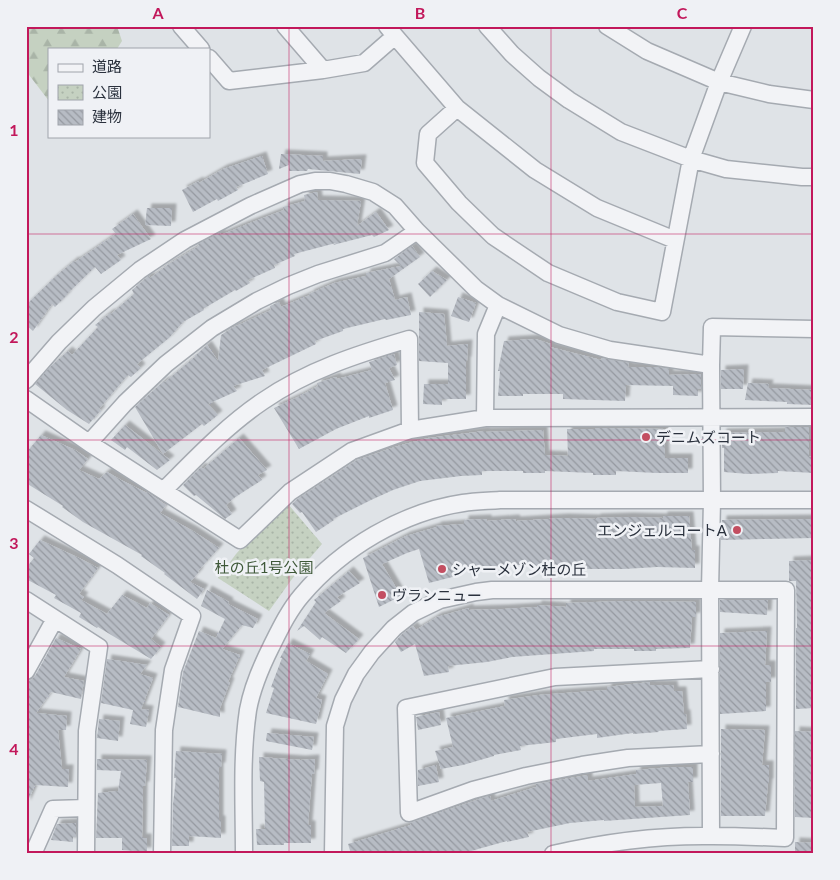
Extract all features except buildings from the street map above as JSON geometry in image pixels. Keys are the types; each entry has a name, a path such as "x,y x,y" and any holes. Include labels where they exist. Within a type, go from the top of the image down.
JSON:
{"street":[{"path":"181,26 200,48"},
{"path":"285,26 323,70"},
{"path":"487,26 505,47 539,78 569,100 621,132 691,159 726,169 814,177"},
{"path":"607,26 647,51 719,82 769,94 814,100"},
{"path":"457,108 428,134 424,164 459,204 493,236 548,273 617,302 662,312 691,159 719,82 743,26"},
{"path":"210,59 229,81 323,70 364,63 391,31 457,108 535,170 597,208 675,240"},
{"path":"26,380 59,342 87,315 140,270 185,240 250,206 300,184 315,181 346,184 373,192 395,206 417,231 476,289 498,305 559,335 610,350 711,365"},
{"path":"89,443 125,403 166,364 212,328 257,301 288,286 385,252 417,231"},
{"path":"485,418 486,334 498,305"},
{"path":"711,836 712,327 814,329"},
{"path":"164,490 215,439 263,401 308,375 357,354 410,338 410,430"},
{"path":"26,399 89,443 240,540 290,492 352,451 410,430 485,418 814,417"},
{"path":"244,854 244,743 249,709 259,671 281,626 302,596 328,567 353,548 390,526 424,512 462,503 500,500 814,500"},
{"path":"26,509 117,565 192,616 173,670 164,730 162,854"},
{"path":"333,854 335,726 343,700 356,674 372,652 394,628 413,613 440,600 492,590 786,590 785,838 670,837 624,841 554,854"},
{"path":"26,600 99,647 87,731 86,854"},
{"path":"26,671 55,619"},
{"path":"711,669 555,677 406,708 408,813 473,790 526,776 582,765 628,758 711,754"},
{"path":"33,854 53,809 86,808"}],"green space":[{"path":"26,26 117,26 122,41 118,48 48,48 48,100 26,71"},
{"name":"杜の丘1号公園","path":"288,504 322,544 292,579 269,611 218,578 260,527"}],"place":[{"name":"デニムズコート","path":"646,437"},
{"name":"エンジェルコートA","path":"737,530"},
{"name":"シャーメゾン杜の丘","path":"442,569"},
{"name":"ヴランニュー","path":"382,595"}]}
